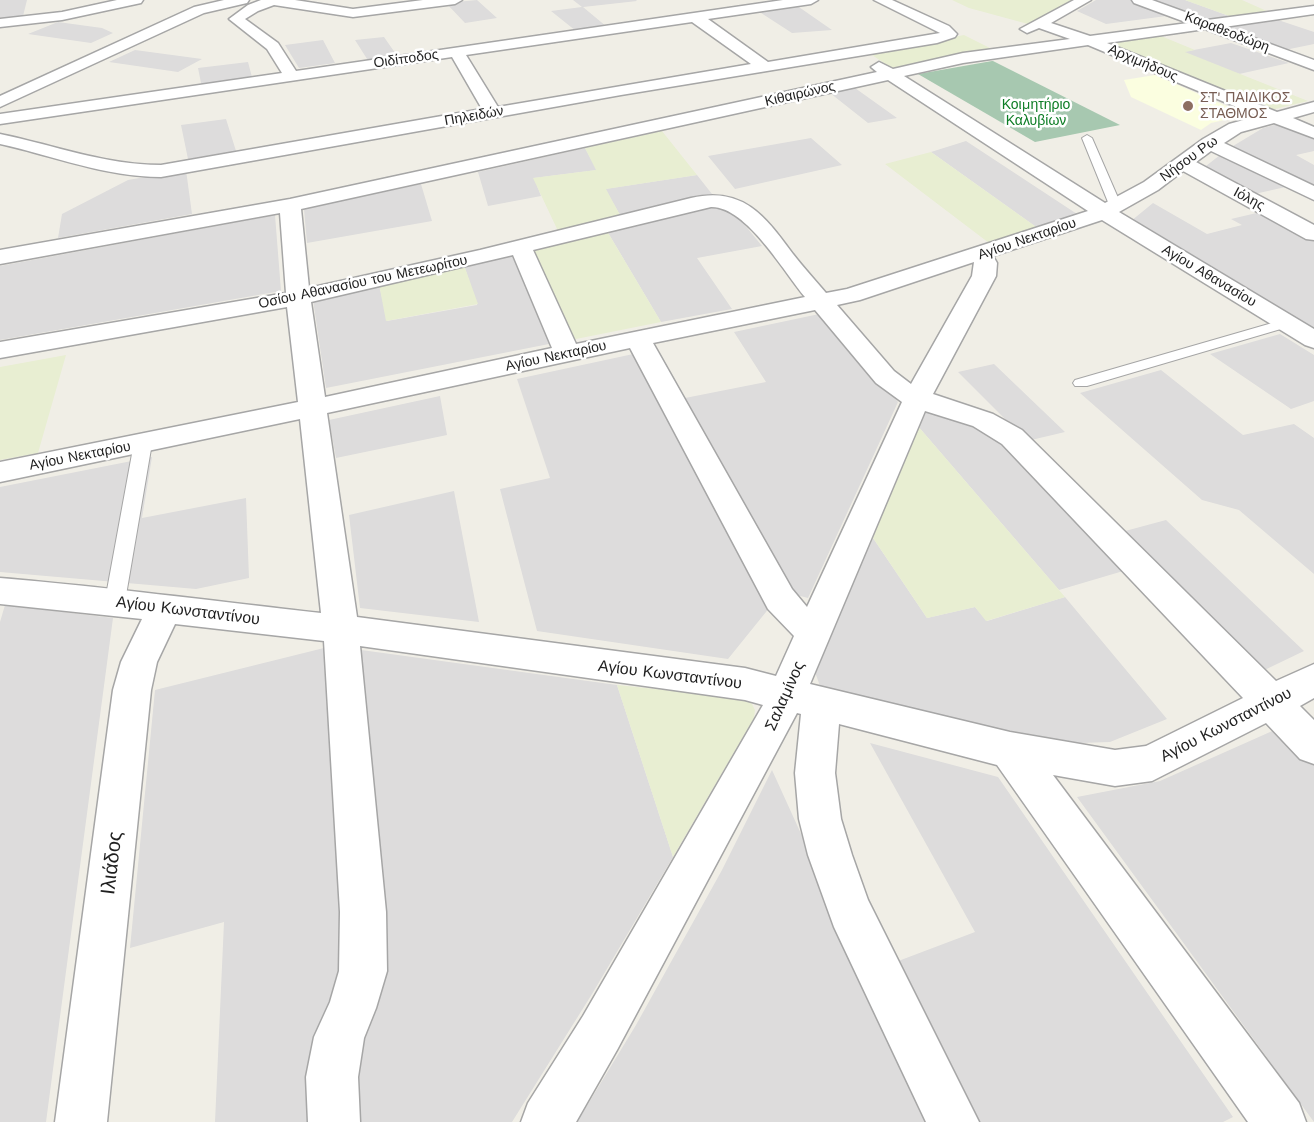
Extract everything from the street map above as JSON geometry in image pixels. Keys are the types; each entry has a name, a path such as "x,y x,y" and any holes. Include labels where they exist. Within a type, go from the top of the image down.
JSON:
{"street":[{"path":"62,16 64,0"},
{"path":"0,23 62,16 136,0"},
{"path":"0,102 194,14 242,0"},
{"path":"291,75 273,46 236,19 253,8 273,1 353,13 455,0"},
{"name":"Οιδίποδος","path":"0,119 253,73 291,75 812,0"},
{"name":"Πηλειδών","path":"0,139 108,167 145,172 161,171 764,66 937,39 950,34 944,29 881,0"},
{"path":"1011,51 1011,43 1016,37 1084,0"},
{"name":"Καραθεοδώρη","path":"1139,0 1314,65"},
{"path":"1305,0 1314,3"},
{"path":"427,4 442,19"},
{"path":"650,8 668,21"},
{"name":"Κιθαιρώνος","path":"0,257 290,205 528,155 954,60 1314,10"},
{"path":"0,91 88,49 163,18 194,14 209,25"},
{"path":"695,17 764,66"},
{"name":"Αρχιμήδους","path":"1038,23 1090,41 1314,133"},
{"path":"457,34 493,113"},
{"name":"Αγίου Αθανασίου","path":"858,51 888,74 1110,210 1314,340"},
{"name":"Νήσου Ρω","path":"1110,210 1184,164 1210,143 1235,128 1314,107"},
{"path":"1210,143 1314,194"},
{"name":"Ιόλης","path":"1184,164 1314,234"},
{"name":"Οσίου Αθανασίου του Μετεωρίτου","path":"0,350 298,297 520,248 686,204 723,201 740,209 764,228 792,267 823,303"},
{"path":"290,205 298,297 341,629 363,912 363,971 352,1008 339,1037 332,1077 334,1122"},
{"name":"Αγίου Νεκταρίου","path":"0,472 567,353 823,303 880,288 1110,210"},
{"path":"520,248 567,353"},
{"name":"Σαλαμίνος","path":"547,1122 600,1033 774,723 804,699 812,631 917,398 984,276 986,263 981,255"},
{"path":"823,303 892,384 917,398 1008,433 1314,747"},
{"path":"638,339 780,599 795,617 812,631"},
{"name":"Αγίου Κωνσταντίνου","path":"0,591 115,601 164,609 341,629 745,684 1010,750 1092,765 1133,767 1152,763 1314,680"},
{"name":"Ιλιάδος","path":"81,1122 132,690 139,662 164,609"},
{"path":"804,699 816,795 833,865 850,911 954,1122"},
{"path":"1010,750 1280,1122"}],"lane":[{"path":"1087,138 1110,210"},
{"path":"1081,383 1286,323"},
{"path":"115,601 144,443"}],"shaded area":[{"path":"0,0 27,0 23,16 0,18"},
{"path":"477,0 497,18 465,23 446,3"},
{"path":"573,0 637,1 583,7 607,27 576,31 551,11 582,7"},
{"path":"952,0 1074,0 1028,24 969,8"},
{"path":"1096,0 1133,0 1174,15 1106,24 1077,11"},
{"path":"1146,0 1185,0 1232,17 1205,21"},
{"path":"1185,0 1242,0 1269,12 1232,17"},
{"path":"796,5 832,30 792,33 758,11"},
{"path":"1278,20 1314,32 1314,44 1285,50 1224,28"},
{"path":"58,22 102,28 113,33 91,43 28,34"},
{"path":"964,35 992,49 893,69 869,53"},
{"path":"1161,36 1195,50 1185,52 1308,101 1271,110 1107,43"},
{"path":"384,37 398,57 369,62 355,40"},
{"path":"323,40 335,63 299,68 285,45"},
{"path":"1231,43 1289,63 1239,74 1183,52"},
{"path":"135,50 202,59 178,72 109,62"},
{"path":"248,62 253,81 202,88 198,68"},
{"name":"ΣΤ' ΠΑΙΔΙΚΟΣ ΣΤΑΘΜΟΣ","path":"1155,75 1247,115 1211,123 1201,130 1131,97 1124,80"},
{"path":"855,88 897,118 868,123 830,93"},
{"path":"226,119 236,151 188,159 181,125"},
{"path":"1278,124 1314,138 1314,151 1296,155 1314,165 1314,191 1228,149 1263,128"},
{"path":"662,131 697,175 606,189 620,215 558,231 533,178 596,170 585,148"},
{"path":"811,138 842,165 735,189 708,156"},
{"path":"966,141 1077,214 1039,229 931,152"},
{"path":"585,148 597,170 534,178 541,196 488,206 478,172"},
{"path":"931,152 1039,229 989,243 885,164"},
{"path":"1224,152 1290,186 1250,195 1202,169"},
{"path":"186,170 192,214 58,238 62,214 128,180"},
{"path":"697,175 712,194 620,215 605,189"},
{"path":"421,184 432,221 307,243 304,209"},
{"path":"1153,203 1207,234 1242,225 1231,219 1265,211 1314,238 1314,328 1131,221"},
{"path":"702,206 725,208 735,213 762,246 697,258 732,309 661,322 607,231"},
{"path":"275,215 281,291 0,340 0,266"},
{"path":"607,231 661,322 571,340 530,252"},
{"path":"517,254 554,343 326,388 313,300 379,284 387,321 477,305 464,265"},
{"path":"464,265 478,304 386,321 379,284"},
{"path":"824,313 898,402 808,598 789,593 680,399 766,382 734,332"},
{"path":"1280,334 1314,355 1314,401 1291,409 1210,354"},
{"path":"638,353 770,607 728,659 537,631 500,489 550,478 517,379"},
{"path":"66,355 38,453 0,460 0,367"},
{"path":"994,364 1065,432 1027,441 958,372"},
{"path":"1161,370 1243,435 1294,424 1314,438 1314,574 1239,510 1202,500 1080,393"},
{"path":"440,396 447,435 336,458 329,420"},
{"path":"938,408 987,428 1130,569 1059,590 917,425 922,412"},
{"path":"917,425 1065,597 986,621 975,607 927,618 873,538"},
{"path":"152,457 142,518 246,498 249,578 196,589 0,572 0,487"},
{"path":"454,491 479,622 360,608 349,515"},
{"path":"1166,520 1304,651 1252,676 1114,534"},
{"path":"873,538 927,618 975,607 987,621 1065,597 1167,719 1110,742 1080,743 988,727 820,686 815,672 823,643"},
{"path":"5,605 113,618 46,1122 0,1122 0,622"},
{"path":"332,646 617,685 673,857 592,994 512,1122 215,1122 224,922 130,948 155,690"},
{"path":"617,685 743,698 752,704 755,710 754,718 673,857"},
{"path":"1279,728 1314,765 1314,1122 1077,797 1160,781"},
{"path":"870,743 998,777 1233,1117 1223,1122 971,1122 893,963 975,932"},
{"path":"772,770 932,1122 577,1122 636,1025 722,870"}],"green space":[{"name":"Κοιμητήριο Καλυβίων","path":"992,61 1120,125 1035,142 918,74"}],"place":[{"name":"ΣΤ' ΠΑΙΔΙΚΟΣ ΣΤΑΘΜΟΣ","path":"1188,106"}]}
